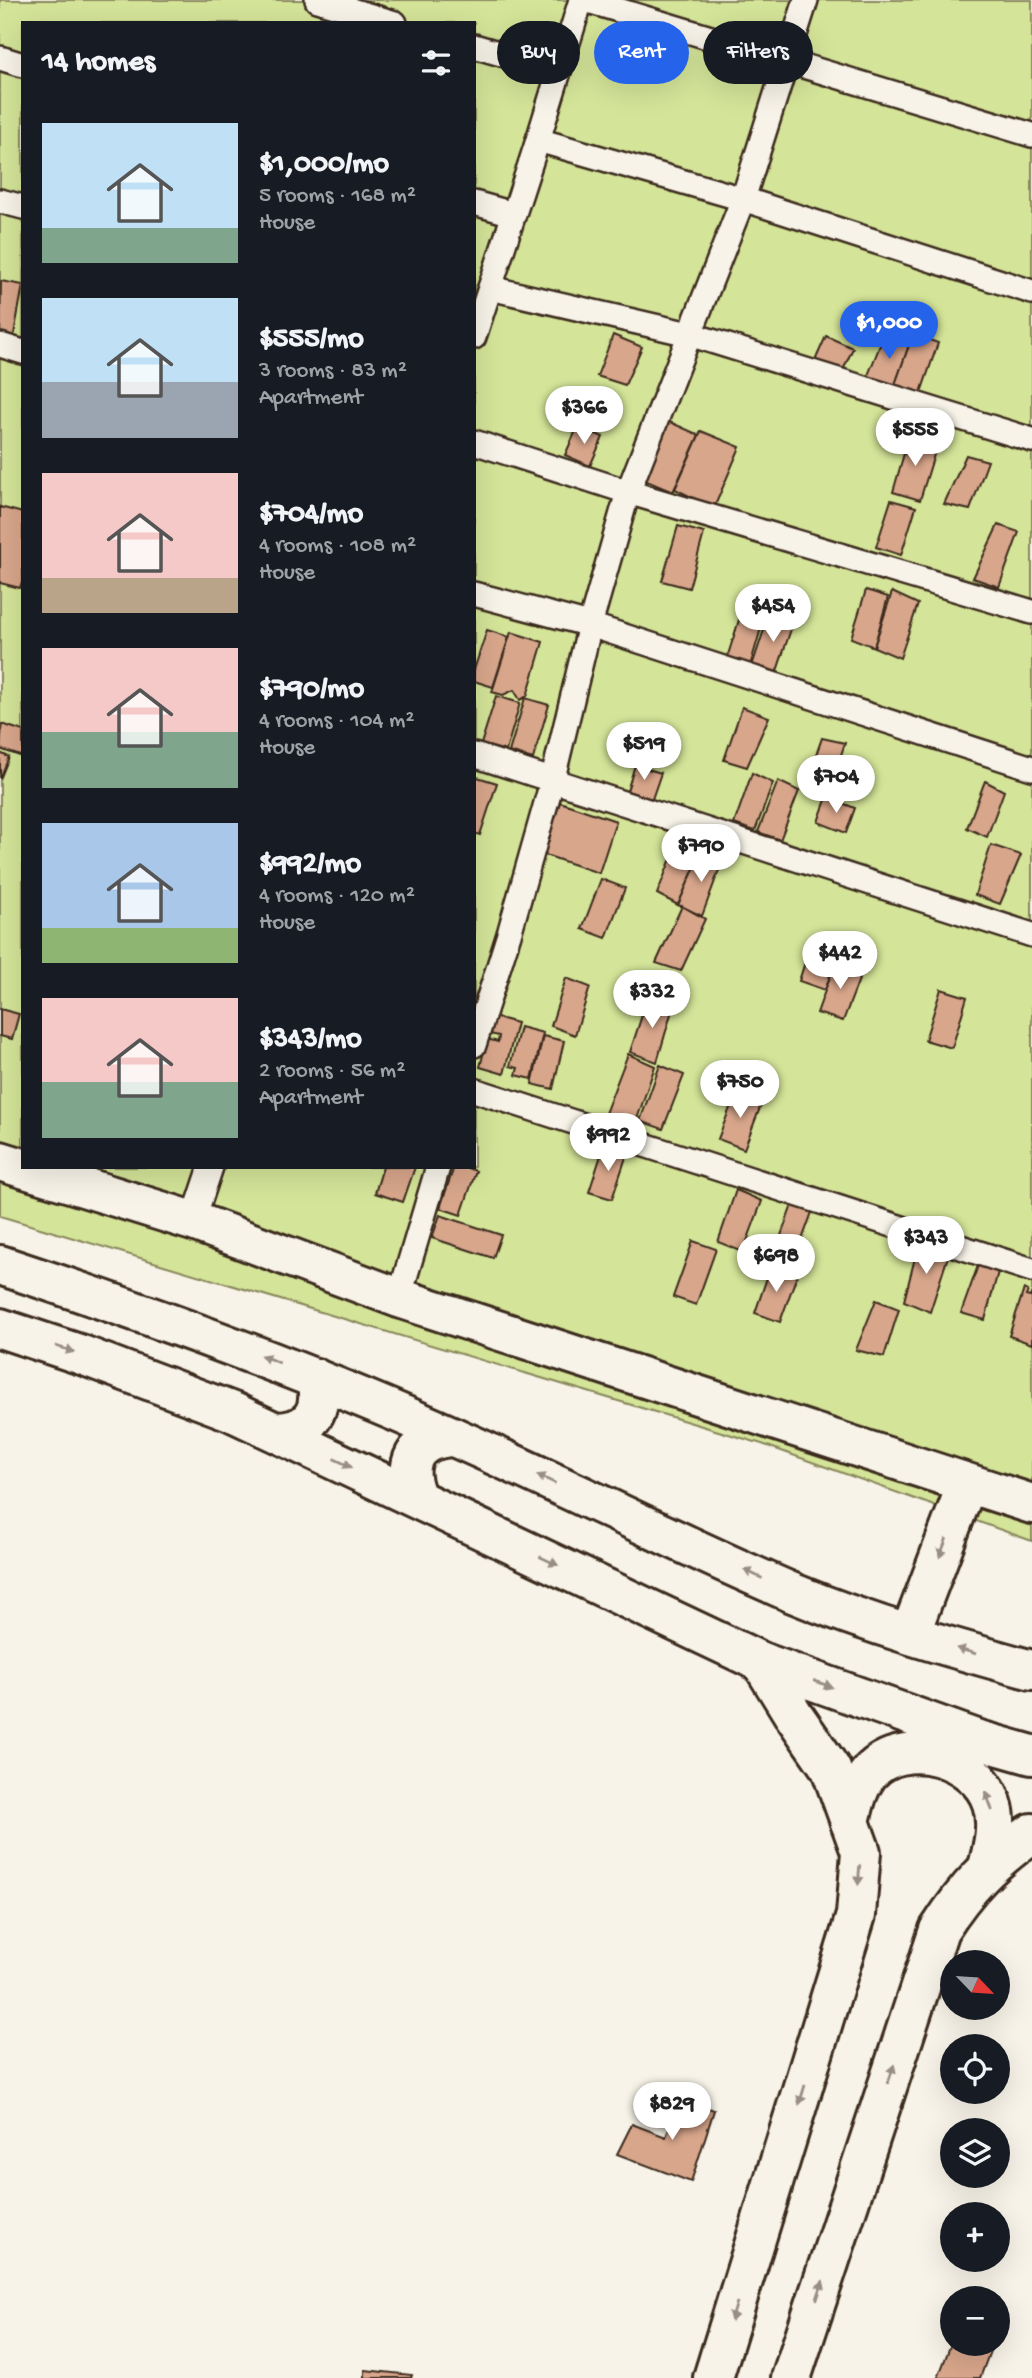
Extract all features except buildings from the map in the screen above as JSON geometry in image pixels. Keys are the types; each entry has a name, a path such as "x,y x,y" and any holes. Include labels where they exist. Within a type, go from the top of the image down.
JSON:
{"street":[{"path":"0,1161 21,1168"},
{"path":"25,1169 193,1222 399,1298 1032,1504"},
{"path":"0,1265 99,1297 315,1378 453,1437 795,1594 910,1634 1031,1665"},
{"path":"0,1328 82,1355 233,1412 761,1661 979,1740 1032,1755"},
{"path":"277,1432 293,1431 307,1423 317,1410 320,1394 315,1378"},
{"path":"417,1498 410,1481 411,1463 420,1448 435,1438 453,1437"},
{"path":"910,1634 967,1484"},
{"path":"713,2378 856,1915 860,1852 831,1769 761,1661"},
{"path":"850,1822 857,1794 870,1772 885,1761 904,1753 936,1756 960,1765 981,1782 992,1804 995,1839 988,1867"},
{"path":"791,2378 939,1930 961,1895 988,1867 1032,1833"}],"lane":[{"path":"317,0 388,21"},
{"path":"576,21 583,0 703,36"},
{"path":"799,21 806,0"},
{"path":"476,47 497,53"},
{"path":"0,58 21,64"},
{"path":"813,69 1032,135"},
{"path":"476,331 555,84"},
{"path":"476,1039 552,782 590,625 628,492 743,199 779,84"},
{"path":"538,140 743,199 1032,292"},
{"path":"0,201 21,206"},
{"path":"476,204 513,214"},
{"path":"490,288 689,334 1032,440"},
{"path":"0,345 21,351"},
{"path":"476,443 628,492 1032,612"},
{"path":"476,595 590,625 1032,768"},
{"path":"476,756 1032,935"},
{"path":"476,1091 1032,1270"},
{"path":"193,1222 210,1169"},
{"path":"399,1298 437,1169"}],"green space":[{"path":"0,0 1032,0 1032,1541 762,1444 0,1216"}]}
